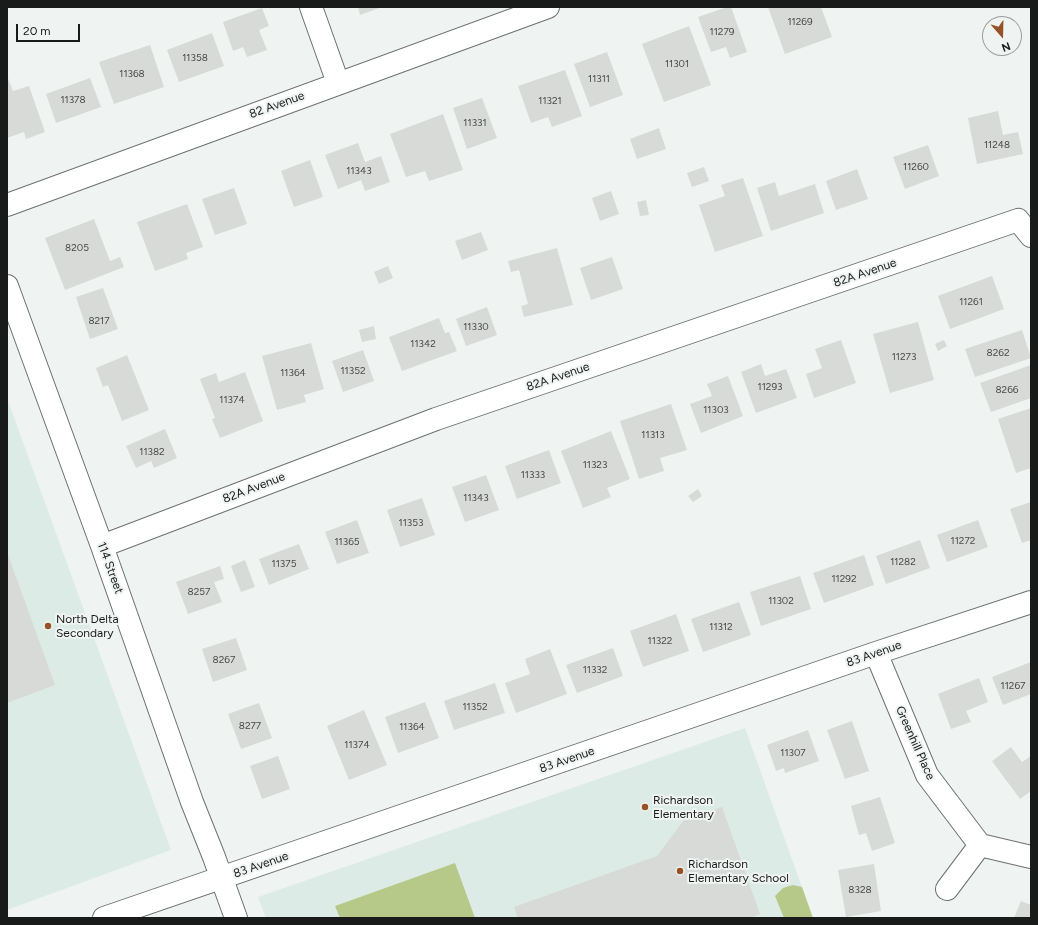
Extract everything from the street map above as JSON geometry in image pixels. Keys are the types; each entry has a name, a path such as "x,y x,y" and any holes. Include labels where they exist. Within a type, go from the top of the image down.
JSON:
{"street":[{"path":"311,7 338,83"},
{"name":"82 Avenue","path":"7,205 548,7"},
{"name":"82A Avenue","path":"102,546 436,419 1025,228"},
{"name":"114 Street","path":"7,286 102,546 192,802 236,918"},
{"name":"83 Avenue","path":"104,918 876,653 1031,602"},
{"name":"Greenhill Place","path":"876,653 927,775 980,845"},
{"path":"947,889 980,845 1031,857"}],"shaded area":[{"name":"North Delta Secondary","path":"7,398 171,850 7,910"},
{"name":"Richardson Elementary","path":"745,728 813,918 266,918 258,897"}],"green space":[{"path":"455,863 475,918 340,918 335,906"},
{"path":"793,885 802,887 813,918 784,918 775,896 783,888"}],"building":[{"path":"358,7 382,7 360,15"},
{"path":"731,7 747,52 730,58 726,47 711,52 698,17"},
{"path":"768,7 821,7 832,37 785,54"},
{"path":"262,8 269,26 259,30 267,50 247,57 243,47 233,51 223,22"},
{"path":"689,26 711,85 664,102 642,44"},
{"path":"212,33 224,66 179,82 167,50"},
{"path":"150,45 164,87 114,104 99,62"},
{"path":"607,52 623,95 590,107 574,64"},
{"path":"565,70 582,116 552,127 548,117 531,123 518,86"},
{"path":"7,76 13,91 29,86 45,132 26,139 24,132 7,138"},
{"path":"90,78 101,107 56,123 46,94"},
{"path":"482,98 497,138 467,149 453,108"},
{"path":"998,111 1003,135 1018,132 1023,154 977,164 968,118"},
{"path":"443,114 463,170 429,181 425,171 406,177 390,134"},
{"path":"659,128 666,149 637,159 630,139"},
{"path":"358,143 365,162 381,156 390,182 365,191 361,180 338,189 325,155"},
{"path":"928,145 939,176 905,189 893,157"},
{"path":"310,160 323,197 294,207 281,171"},
{"path":"704,167 709,181 692,187 687,173"},
{"path":"857,169 868,199 836,210 826,181"},
{"path":"743,178 763,236 715,252 699,205 725,196 721,185"},
{"path":"775,182 779,196 815,184 824,213 771,231 757,188"},
{"path":"234,188 247,224 215,235 202,199"},
{"path":"611,191 619,214 600,221 592,198"},
{"path":"646,200 649,215 640,216 637,202"},
{"path":"187,204 203,247 186,253 188,259 155,271 137,222"},
{"path":"94,219 110,261 120,257 124,267 65,290 45,238"},
{"path":"481,232 488,250 462,260 455,241"},
{"path":"557,248 573,305 524,317 521,306 528,304 519,270 511,272 508,261"},
{"path":"612,257 623,289 591,300 580,268"},
{"path":"388,266 393,278 379,284 374,272"},
{"path":"992,276 1004,309 950,329 938,296"},
{"path":"103,288 118,329 90,339 76,297"},
{"path":"487,307 497,335 466,346 456,319"},
{"path":"439,318 445,333 449,332 457,351 402,371 389,337"},
{"path":"918,322 934,380 890,393 873,334"},
{"path":"374,326 376,339 362,342 359,330"},
{"path":"1022,330 1031,358 975,377 965,349"},
{"path":"841,340 856,383 814,398 806,374 822,368 815,349"},
{"path":"944,340 947,346 938,351 935,344"},
{"path":"311,343 324,389 304,395 306,402 277,410 262,356"},
{"path":"363,350 374,381 343,392 332,361"},
{"path":"127,355 149,410 122,421 108,385 103,387 96,368"},
{"path":"761,364 765,376 786,369 797,398 756,413 741,372"},
{"path":"1031,365 1031,398 991,412 980,383"},
{"path":"245,372 263,421 220,438 212,419 215,418 200,379 216,373 219,382"},
{"path":"728,376 743,416 701,433 690,404 712,396 707,384"},
{"path":"671,404 687,450 660,458 664,471 639,479 620,421"},
{"path":"1031,408 1031,468 1016,473 998,419"},
{"path":"165,429 177,458 154,468 151,461 136,468 126,446"},
{"path":"611,431 630,479 607,488 611,497 583,508 561,451"},
{"path":"549,450 561,483 517,499 505,466"},
{"path":"486,475 499,510 465,522 452,487"},
{"path":"698,489 702,496 693,502 688,496"},
{"path":"422,498 435,535 400,547 387,510"},
{"path":"1031,502 1031,540 1022,543 1010,509"},
{"path":"357,520 369,553 337,564 325,532"},
{"path":"978,520 988,547 947,562 937,535"},
{"path":"920,540 930,568 886,584 876,556"},
{"path":"299,544 309,569 269,585 259,559"},
{"name":"North Delta Secondary","path":"7,552 55,685 7,703"},
{"path":"864,555 874,585 824,603 813,573"},
{"path":"245,560 255,587 241,592 231,566"},
{"path":"220,566 224,579 214,582 222,602 188,614 176,582"},
{"path":"800,576 811,609 761,626 750,592"},
{"path":"739,602 751,635 703,652 691,619"},
{"path":"676,614 689,651 643,667 630,631"},
{"path":"236,638 247,670 213,682 202,649"},
{"path":"613,648 623,676 577,693 566,665"},
{"path":"550,649 567,694 516,713 505,683 530,674 525,659"},
{"path":"1031,662 1031,694 1003,705 992,677"},
{"path":"979,678 988,702 966,711 971,722 951,729 938,694"},
{"path":"495,683 505,713 454,730 444,701"},
{"path":"425,702 439,738 398,753 385,717"},
{"path":"259,703 272,738 241,749 228,714"},
{"path":"364,710 387,765 349,780 327,726"},
{"path":"852,721 869,771 845,779 827,730"},
{"path":"808,730 819,761 785,773 784,768 776,771 767,745"},
{"path":"1011,747 1022,762 1031,756 1031,791 1020,799 992,761"},
{"path":"278,756 290,789 262,799 250,766"},
{"path":"880,797 895,843 872,851 866,833 859,835 851,806"},
{"name":"Richardson Elementary School","path":"722,807 760,914 750,918 518,918 514,907 657,856 684,820"},
{"path":"874,864 881,911 846,917 838,870"},
{"path":"1021,901 1031,905 1031,918 1014,918"}],"place":[{"name":"North Delta Secondary","path":"48,626"},
{"name":"Richardson Elementary","path":"645,807"},
{"name":"Richardson Elementary School","path":"680,871"}]}
